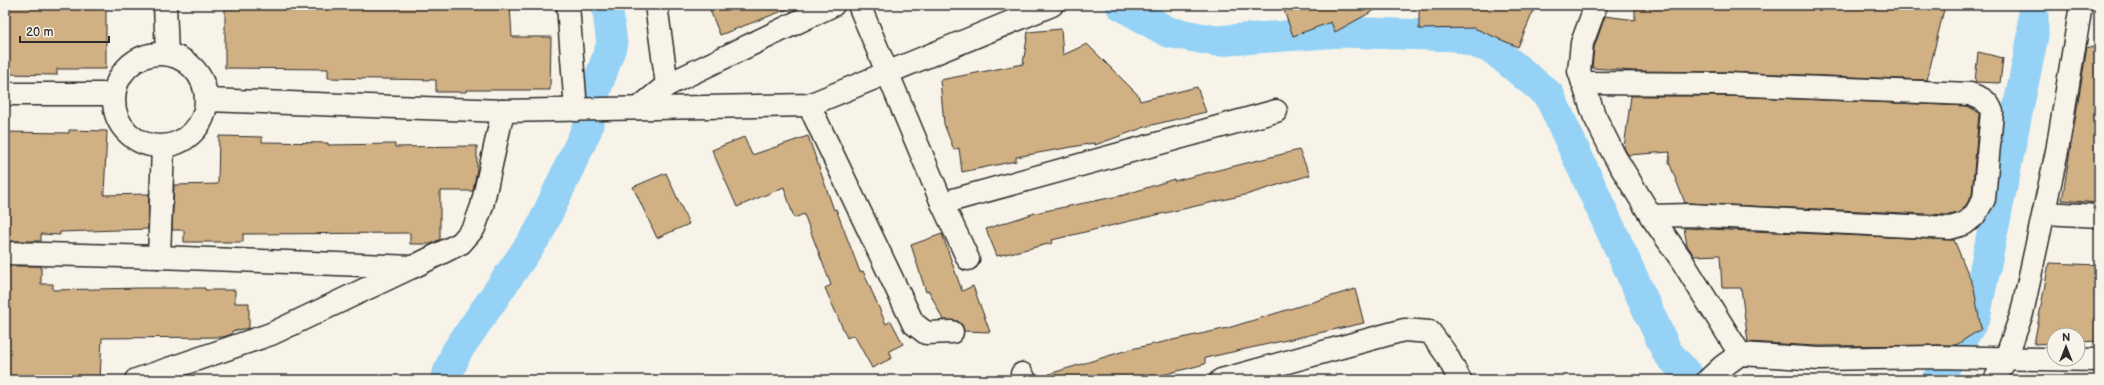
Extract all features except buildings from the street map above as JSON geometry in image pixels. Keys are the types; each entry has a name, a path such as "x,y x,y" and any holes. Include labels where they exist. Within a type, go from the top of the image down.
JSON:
{"street":[{"path":"165,5 167,54"},
{"path":"568,5 582,110"},
{"path":"656,5 667,85"},
{"path":"630,108 667,85 833,5"},
{"path":"859,5 942,204 968,260"},
{"path":"207,100 502,111 809,105 1052,5"},
{"path":"1596,5 1582,43 1579,71 1594,115 1616,157 1651,216 1681,258 1740,354"},
{"path":"1996,380 2000,358 2022,313 2057,151 2081,5"},
{"path":"156,54 167,54 186,61 197,71 204,85 207,100 204,115 197,128 186,139 163,148 141,142 128,134 119,121 114,107 113,94 119,78 129,65 142,57 156,54"},
{"path":"1583,83 1733,84 1970,94 1980,97 1989,103 1992,112 1984,199 1974,216 1964,224 1950,228 1689,215 1651,216"},
{"path":"5,94 113,94"},
{"path":"809,105 913,323 926,333 952,332"},
{"path":"136,380 270,334 461,243 474,228 482,206 502,111"},
{"path":"942,204 1276,111"},
{"path":"159,256 163,148"},
{"path":"2044,213 2099,216"},
{"path":"5,253 159,256 413,267"},
{"path":"1221,380 1404,330 1430,332 1446,354 1460,380"},
{"path":"1715,373 1740,354 1820,359 1935,357 2099,360"}],"waterway":[{"path":"445,380 457,351 539,232 587,129 595,92 612,44 607,5"},
{"path":"1121,5 1168,32 1216,41 1340,32 1456,36 1493,49 1549,95 1667,352 1692,380"},
{"path":"1937,380 1975,317 2033,36 2033,5"}]}
